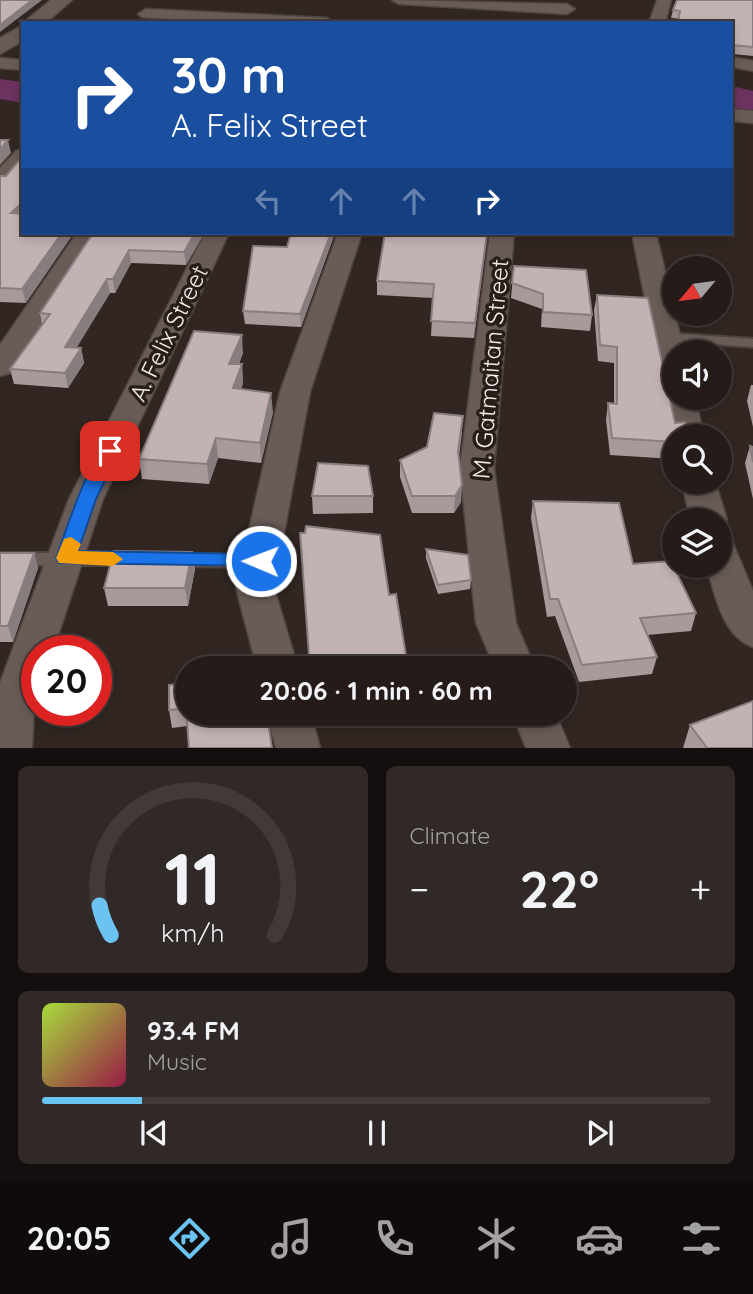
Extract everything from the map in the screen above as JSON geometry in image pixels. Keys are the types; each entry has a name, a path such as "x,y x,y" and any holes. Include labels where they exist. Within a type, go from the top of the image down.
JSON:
{"street":[{"path":"36,21 63,0"},
{"path":"141,18 159,0"},
{"path":"399,0 565,11"},
{"path":"658,21 663,0"},
{"path":"141,18 253,21"},
{"path":"0,48 21,32"},
{"path":"733,62 753,65"},
{"path":"0,63 21,65"},
{"path":"733,114 753,117"},
{"path":"0,146 21,146"},
{"path":"0,181 21,157"},
{"path":"0,367 88,235"},
{"name":"A. Felix Street","path":"10,748 11,711 86,499 216,235"},
{"path":"274,656 255,588 295,392 349,235"},
{"name":"M. Gatmaitan Street","path":"502,235 477,468 496,623 510,656"},
{"path":"644,235 668,340"},
{"path":"729,578 743,617 753,631"},
{"path":"293,726 299,748"},
{"path":"539,726 548,748"}],"lane":[{"path":"667,337 753,343"},
{"path":"0,559 261,561"}],"building":[{"path":"0,0 32,0 0,25"},
{"path":"677,0 753,0 753,47 733,45 733,21 678,21 680,11 673,10"},
{"path":"0,140 8,140 0,149"},
{"path":"21,158 21,204 11,213 21,214 21,235 61,235 22,289 0,288 0,176 6,176"},
{"path":"92,235 194,235 184,252 129,250 113,279 107,279 65,347 81,348 65,373 10,369 50,314 40,313"},
{"path":"290,235 330,235 300,314 243,311 253,246 287,247"},
{"path":"385,235 487,235 475,323 431,321 434,284 377,281"},
{"path":"514,266 586,270 592,315 543,312 543,294 512,283"},
{"path":"597,295 648,298 662,362 662,410 672,410 675,423 685,424 662,424 662,441 612,438 608,403 617,404 617,347 600,345"},
{"path":"194,331 242,335 229,364 242,364 233,388 271,393 260,443 216,438 207,464 139,459"},
{"path":"434,413 463,416 458,451 462,485 455,496 412,496 400,460 427,447"},
{"path":"318,463 368,466 373,496 312,496"},
{"path":"533,501 619,503 633,564 662,562 662,578 679,578 696,613 640,618 657,657 582,665 558,599 550,599"},
{"path":"306,526 380,535 389,595 396,594 406,656 309,656 300,533 305,533"},
{"path":"426,549 468,555 471,580 438,585"},
{"path":"114,551 192,552 185,588 104,588"},
{"path":"0,553 34,553 8,626 0,626"},
{"path":"175,684 175,709 169,710 169,685"},
{"path":"753,701 753,748 707,748 690,725"},
{"path":"187,726 269,726 272,748 189,748"}],"waterway":[{"path":"0,89 21,93"},
{"path":"733,97 753,102"}],"slow traffic":[{"path":"71,544 66,558 113,559"}],"route":[{"path":"110,451 86,499 66,558 261,561"}]}
